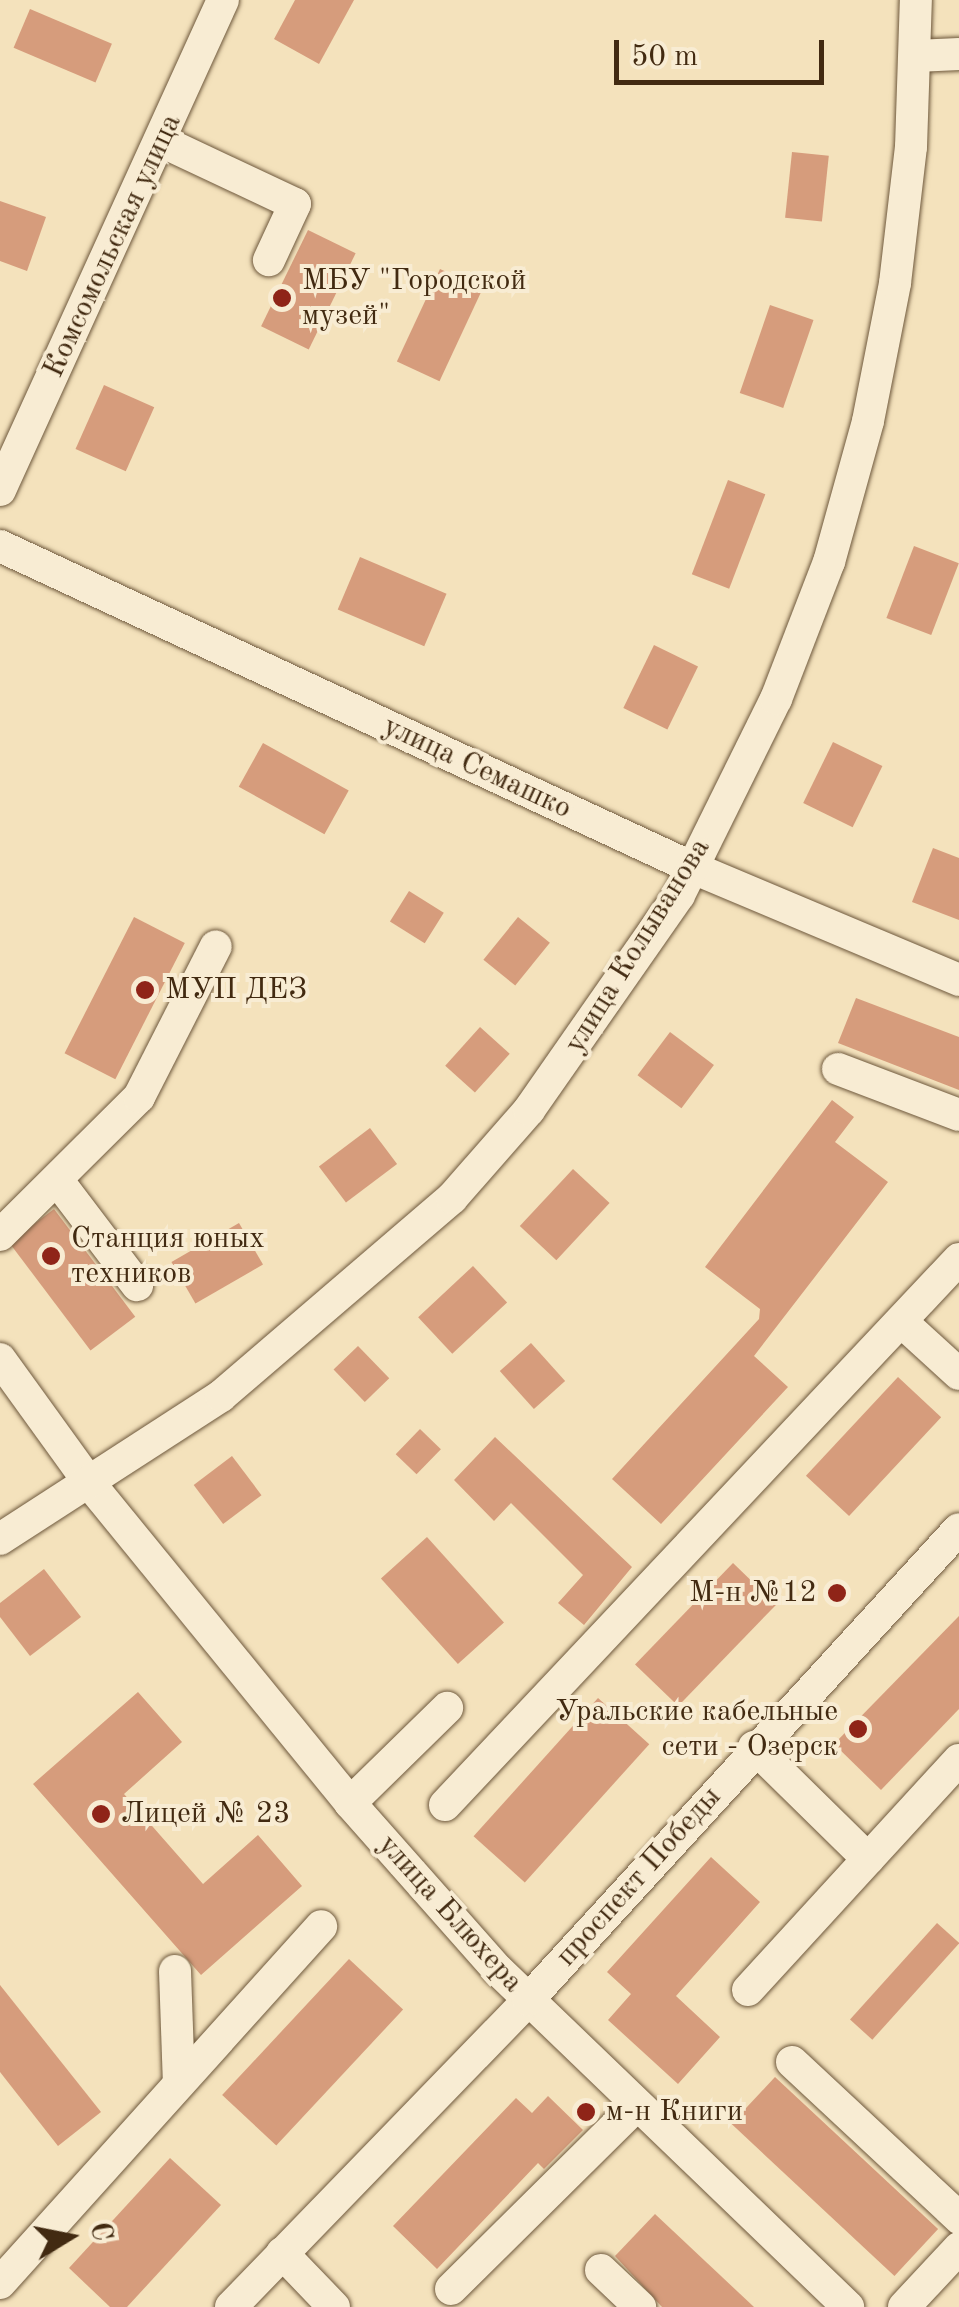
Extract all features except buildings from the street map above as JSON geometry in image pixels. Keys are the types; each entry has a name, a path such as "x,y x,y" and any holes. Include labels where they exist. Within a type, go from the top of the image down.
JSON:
{"street":[{"name":"Комсомольская улица","path":"0,490 223,0"},
{"name":"улица Колыванова","path":"0,1539 91,1485 234,1385 452,1198 529,1110 608,1004 693,868 776,699 829,562 863,438 895,283 916,56 916,0"},
{"path":"916,56 959,54"},
{"path":"162,141 296,204 268,260"},
{"name":"улица Семашко","path":"0,546 693,868 959,980"},
{"path":"0,1235 138,1097 216,946"},
{"path":"838,1069 959,1115"},
{"path":"58,1181 138,1284"},
{"path":"446,1806 959,1259"},
{"path":"902,1322 959,1374"},
{"path":"0,1359 91,1485"},
{"name":"улица Блюхера","path":"91,1485 350,1803 528,2000 635,2107 848,2307"},
{"name":"проспект Победы","path":"231,2307 528,2000 754,1747 959,1529"},
{"path":"350,1803 447,1708"},
{"path":"754,1747 868,1859"},
{"path":"748,1990 959,1760"},
{"path":"0,2283 321,1926"},
{"path":"175,1971 179,2084"},
{"path":"792,2062 959,2218"},
{"path":"451,2288 635,2107"},
{"path":"904,2307 959,2248"},
{"path":"282,2254 334,2307"},
{"path":"601,2270 640,2307"}],"place":[{"name":"МБУ \"Городской музей\"","path":"282,298"},
{"name":"МУП ДЕЗ","path":"145,990"},
{"name":"Станция юных техников","path":"51,1256"},
{"name":"М-н №12","path":"837,1593"},
{"name":"Уральские кабельные сети - Озерск","path":"858,1729"},
{"name":"Лицей № 23","path":"101,1814"},
{"name":"м-н Книги","path":"586,2112"}]}
